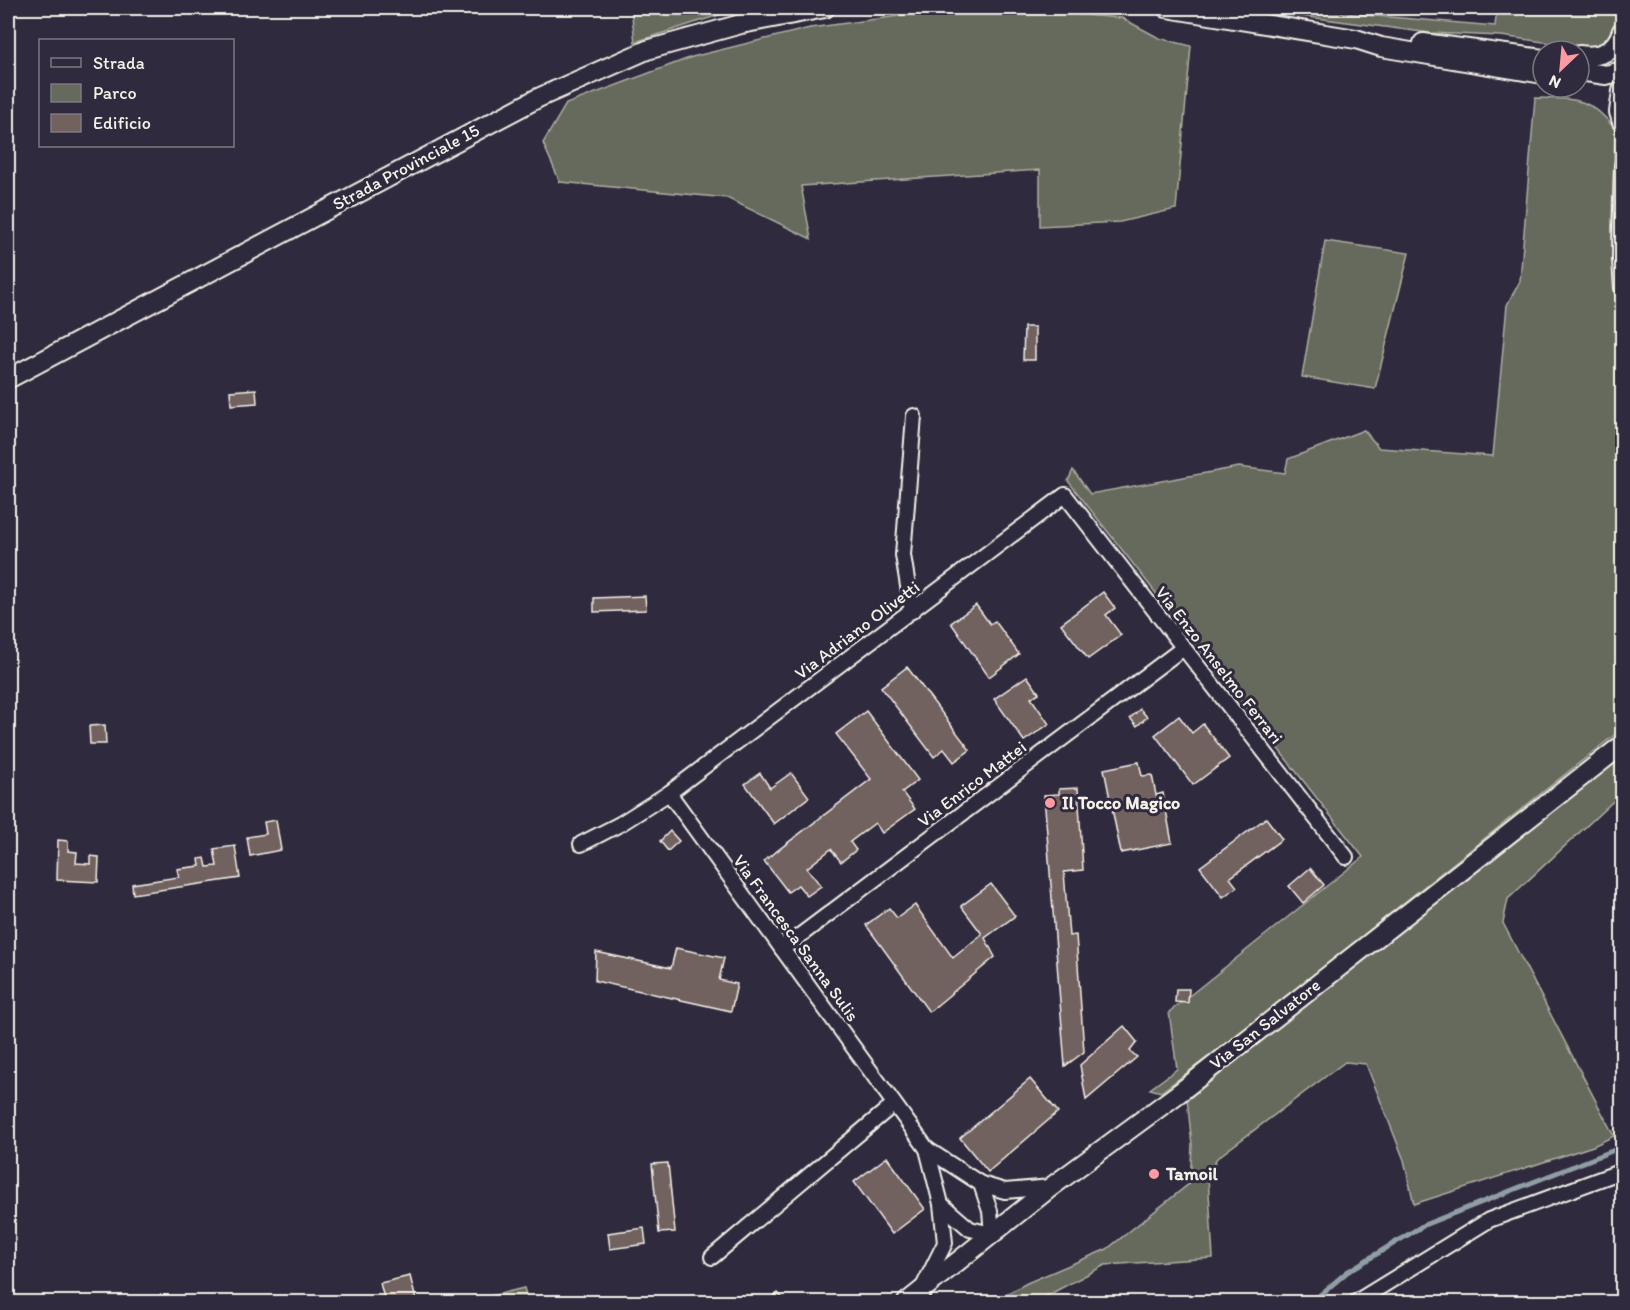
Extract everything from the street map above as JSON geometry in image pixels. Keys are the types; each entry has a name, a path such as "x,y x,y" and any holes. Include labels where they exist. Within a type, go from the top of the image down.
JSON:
{"main road":[{"name":"Strada Provinciale 15","path":"8,379 538,98 647,50 741,24 825,8"},
{"path":"1167,8 1356,39 1381,47 1531,70"},
{"path":"1356,39 1379,37 1531,57"},
{"path":"1591,56 1605,53 1622,40"},
{"path":"1504,54 1521,48 1531,49"},
{"path":"1591,65 1623,69"},
{"path":"1591,73 1606,75 1623,69"},
{"path":"1591,80 1623,84"},
{"path":"1623,91 1619,112 1623,122"},
{"name":"Via San Salvatore","path":"914,1297 1051,1187 1179,1093 1623,745"}],"street":[{"path":"1623,165 1620,260 1623,288"},
{"path":"912,611 903,555 914,416"},
{"name":"Via Adriano Olivetti","path":"581,844 620,824 669,793 1065,495"},
{"name":"Via Enzo Anselmo Ferrari","path":"1065,495 1346,857"},
{"name":"Via Enrico Mattei","path":"782,949 1183,648"},
{"name":"Via Francesca Sanna Sulis","path":"669,793 927,1149 981,1185 1005,1191 1051,1187"},
{"path":"712,1257 894,1104"},
{"name":"Via Francesca Sanna Sulis","path":"914,1297 945,1243 941,1204 927,1149"},
{"path":"1356,1302 1489,1220 1623,1171"},
{"path":"941,1204 969,1229 992,1234 990,1211 981,1185"}],"green space":[{"path":"631,8 753,8 725,13 635,42"},
{"path":"1241,8 1342,8 1342,13 1495,26 1497,8 1620,8 1619,22 1601,50 1591,49 1591,39 1531,40 1501,36 1430,33"},
{"path":"1022,10 1122,18 1159,38 1191,46 1176,209 1120,222 1040,226 1040,170 801,186 811,239 727,198 560,182 543,143 566,104 692,57 810,28 906,15"},
{"path":"1535,99 1580,101 1597,110 1615,129 1612,256 1622,331 1622,729 1234,1038 1161,1092 1150,1089 1177,1069 1169,1012 1363,857 1068,481 1073,470 1090,494 1239,467 1285,473 1288,459 1364,430 1379,448 1493,456 1507,305 1520,281"},
{"path":"1325,241 1409,253 1375,389 1302,377"},
{"path":"1622,756 1622,793 1508,899 1503,923 1614,1136 1593,1146 1414,1204 1404,1160 1366,1064 1345,1062 1217,1158 1208,1176 1213,1258 1105,1265 1035,1302 992,1302 1027,1283 1107,1249 1190,1183 1192,1145 1187,1098"},
{"path":"524,1288 528,1302 465,1302"}],"building":[{"path":"1024,327 1035,327 1035,360 1023,360"},
{"path":"256,389 257,403 231,405 230,391"},
{"path":"1103,592 1115,608 1106,615 1121,635 1088,659 1061,624"},
{"path":"645,596 646,610 594,612 594,598"},
{"path":"976,605 990,624 995,621 1019,654 989,677 951,623"},
{"path":"907,667 970,750 954,762 944,749 934,757 881,687"},
{"path":"1027,676 1039,693 1031,698 1049,724 1024,741 994,699"},
{"path":"1140,709 1147,717 1137,726 1130,718"},
{"path":"866,711 918,780 902,792 915,809 882,833 875,823 850,842 856,850 841,862 831,849 807,868 821,886 807,896 798,885 788,892 764,861 871,779 836,734"},
{"path":"1179,716 1192,733 1203,724 1229,758 1193,785 1155,735"},
{"path":"105,725 106,744 90,744 89,726"},
{"path":"1139,762 1142,776 1152,775 1156,795 1163,793 1172,843 1121,853 1104,769"},
{"path":"760,773 770,788 791,773 809,797 774,824 745,784"},
{"path":"1078,788 1083,870 1064,872 1069,936 1076,935 1084,1052 1065,1066 1044,795 1059,794 1059,789"},
{"path":"1266,818 1282,839 1230,878 1237,887 1223,897 1200,867"},
{"path":"276,820 281,850 250,856 247,837 266,834 264,822"},
{"path":"670,831 679,841 668,851 660,841"},
{"path":"58,840 68,841 68,851 77,852 76,863 90,864 90,856 99,857 98,882 57,880"},
{"path":"235,846 240,878 133,894 132,884 179,877 177,869 200,866 199,859 205,858 207,867 217,866 214,849"},
{"path":"1310,868 1324,885 1303,903 1289,886"},
{"path":"991,884 1015,916 985,938 995,957 929,1012 866,925 889,908 897,918 915,905 953,958 982,934 961,906"},
{"path":"676,948 724,958 719,980 737,984 731,1011 595,981 596,952 671,968"},
{"path":"1176,989 1189,989 1188,1003 1175,1002"},
{"path":"1124,1026 1137,1042 1130,1051 1137,1057 1086,1100 1080,1065"},
{"path":"1030,1079 1058,1112 988,1172 960,1138"},
{"path":"887,1157 925,1209 892,1234 854,1182"},
{"path":"668,1163 675,1232 659,1233 652,1164"},
{"path":"644,1228 646,1244 610,1249 608,1233"},
{"path":"410,1276 416,1300 385,1302 380,1283"},
{"path":"778,1293 786,1302 767,1302"}],"waterway":[{"path":"1312,1302 1347,1272 1424,1225 1622,1147"}],"place":[{"name":"Il Tocco Magico","path":"1050,803"},
{"name":"Tamoil","path":"1154,1174"}]}
